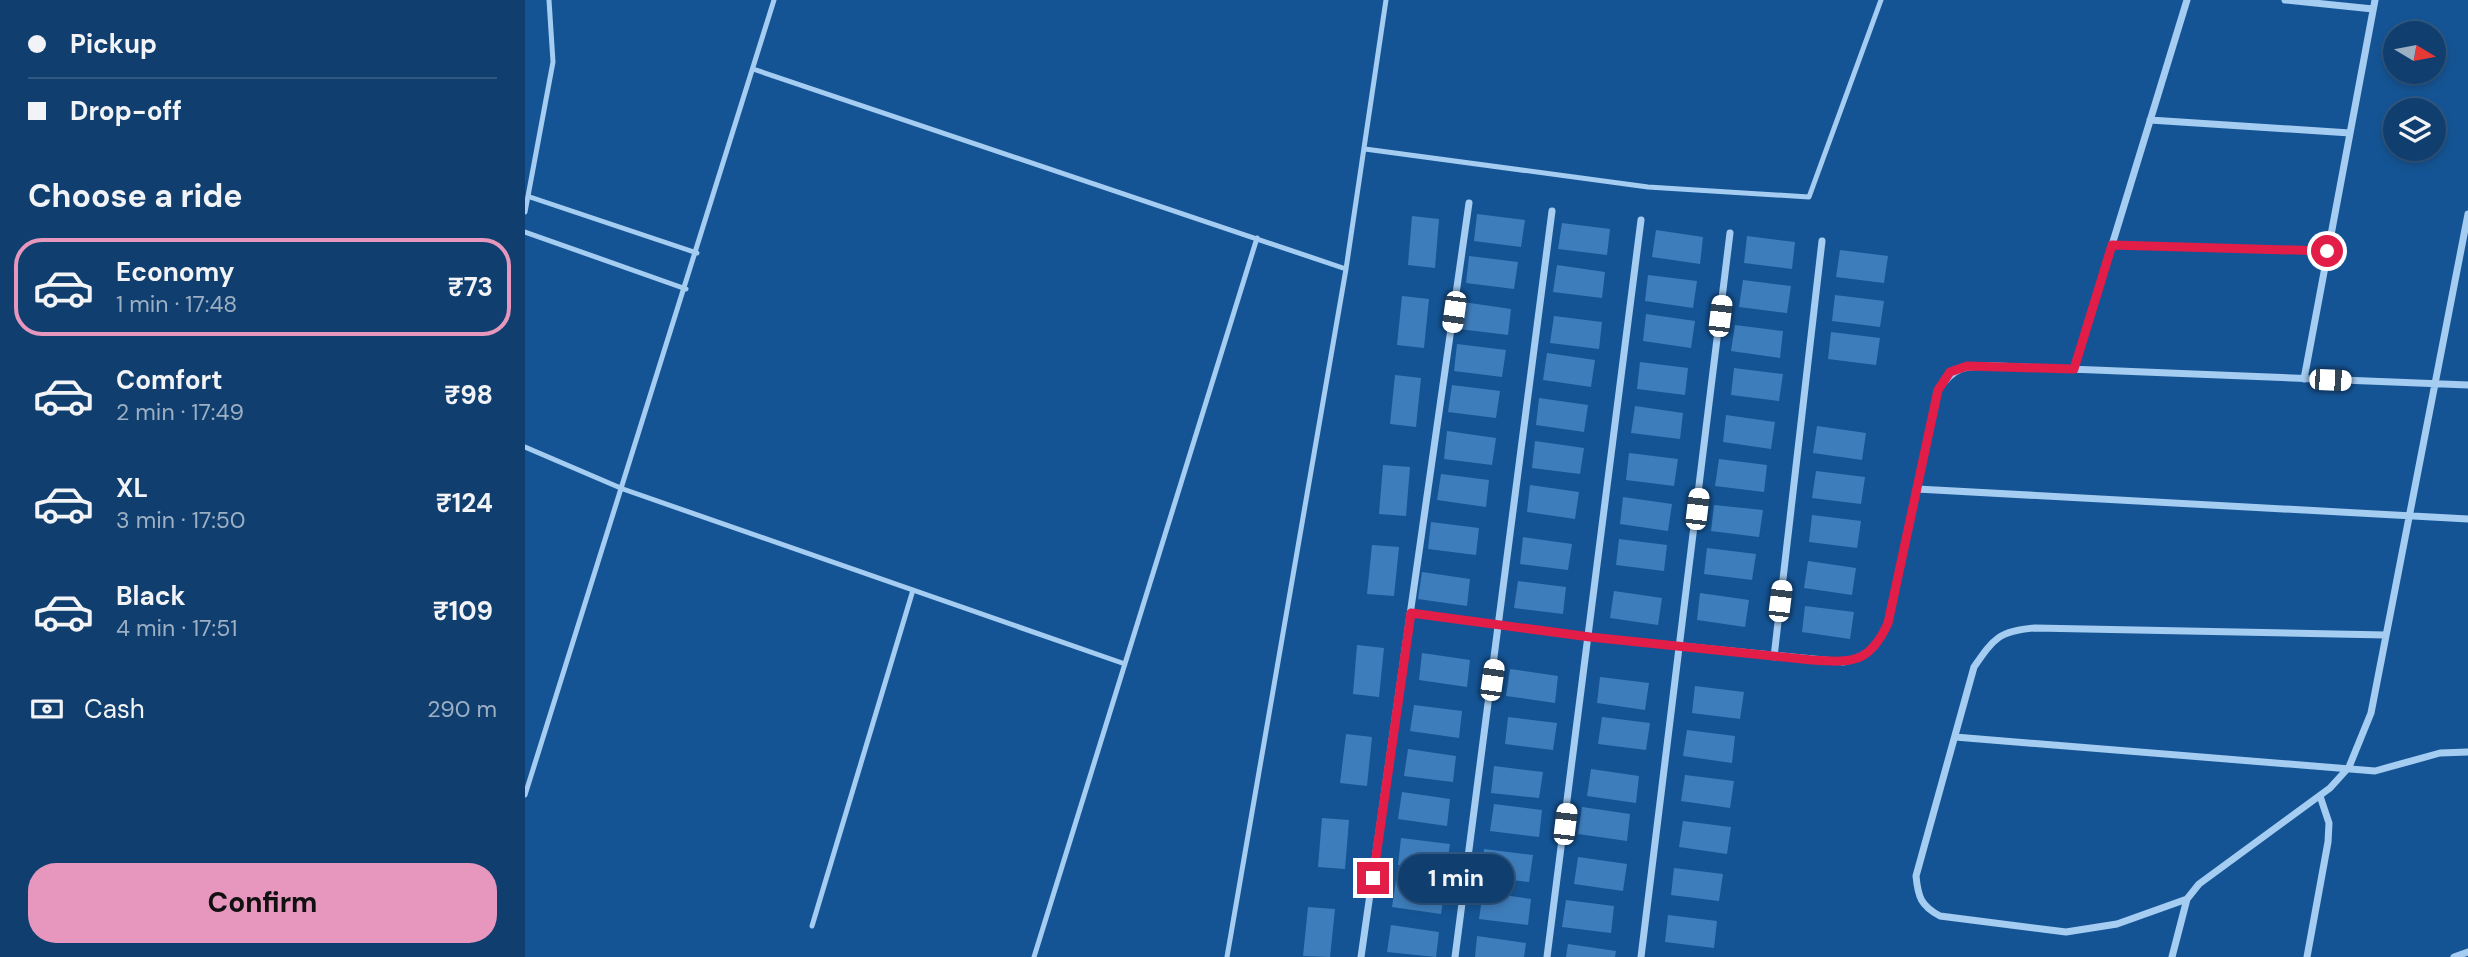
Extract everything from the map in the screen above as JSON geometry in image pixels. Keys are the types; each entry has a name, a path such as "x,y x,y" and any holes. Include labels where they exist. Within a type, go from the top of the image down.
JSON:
{"street":[{"path":"2074,369 2187,0"},
{"path":"2285,0 2373,9"},
{"path":"2304,379 2375,0"},
{"path":"2150,120 2350,133"},
{"path":"1361,957 1469,203"},
{"path":"1455,957 1552,211"},
{"path":"2172,957 2187,899 2199,884 2320,796 2349,767 2371,713 2434,385 2464,253 2468,214"},
{"path":"1547,957 1590,637 1641,220"},
{"path":"1641,957 1730,233"},
{"path":"1774,657 1822,242"},
{"path":"2112,245 2327,251"},
{"path":"1411,613 1590,637 1844,662 1867,656 1879,643 1888,623 1938,390 1950,372 1967,366 2468,385"},
{"path":"1917,489 2468,519"},
{"path":"2187,899 2117,924 2066,932 1940,916 1925,908 1918,897 1916,876 1974,667 1992,641 2008,630 2035,628 2386,635"},
{"path":"1955,737 2391,769 2440,753 2468,752"},
{"path":"2307,957 2328,842 2327,812 2320,796"},
{"path":"2454,957 2468,952"}],"lane":[{"path":"525,212 530,197 552,62 549,0"},
{"path":"525,795 686,289 774,0"},
{"path":"1227,957 1346,269 1386,0"},
{"path":"1365,149 1648,187 1809,197 1881,0"},
{"path":"753,69 1258,237 1346,269"},
{"path":"530,197 697,253"},
{"path":"525,232 686,289"},
{"path":"1034,957 1258,237"},
{"path":"525,447 623,489 1125,664"},
{"path":"812,926 913,590"}],"building":[{"path":"1477,214 1525,220 1521,247 1474,241"},
{"path":"1412,216 1439,219 1435,268 1408,265"},
{"path":"1562,223 1610,229 1607,255 1558,249"},
{"path":"1656,230 1703,237 1700,264 1652,257"},
{"path":"1747,236 1795,242 1792,269 1744,263"},
{"path":"1840,250 1888,256 1884,283 1836,277"},
{"path":"1469,256 1518,262 1514,289 1466,283"},
{"path":"1557,265 1605,272 1602,298 1553,292"},
{"path":"1648,275 1697,281 1693,308 1645,301"},
{"path":"1743,280 1791,286 1787,313 1739,307"},
{"path":"1835,295 1884,301 1880,327 1832,321"},
{"path":"1402,296 1429,299 1424,348 1397,345"},
{"path":"1463,302 1511,309 1508,335 1459,329"},
{"path":"1646,314 1695,321 1691,348 1643,341"},
{"path":"1554,316 1602,322 1599,349 1550,343"},
{"path":"1735,325 1783,331 1780,358 1731,351"},
{"path":"1831,332 1880,338 1876,365 1828,359"},
{"path":"1457,344 1506,350 1502,377 1454,371"},
{"path":"1547,353 1595,360 1591,387 1543,380"},
{"path":"1640,362 1688,368 1685,395 1637,389"},
{"path":"1734,368 1783,374 1779,401 1731,395"},
{"path":"1395,375 1421,378 1416,427 1390,424"},
{"path":"1452,385 1500,391 1496,418 1448,412"},
{"path":"1539,398 1588,405 1584,432 1536,425"},
{"path":"1635,406 1683,413 1680,439 1631,433"},
{"path":"1726,415 1775,422 1771,449 1723,442"},
{"path":"1817,426 1866,433 1862,460 1813,453"},
{"path":"1447,431 1496,438 1492,465 1444,459"},
{"path":"1535,441 1584,448 1580,474 1532,468"},
{"path":"1629,453 1678,459 1674,486 1626,480"},
{"path":"1719,459 1767,465 1764,492 1715,486"},
{"path":"1383,465 1410,467 1406,516 1379,514"},
{"path":"1816,471 1865,477 1861,504 1812,498"},
{"path":"1441,474 1489,480 1486,507 1437,500"},
{"path":"1530,485 1579,492 1575,519 1527,512"},
{"path":"1623,497 1672,504 1668,531 1620,524"},
{"path":"1714,505 1763,510 1759,537 1711,531"},
{"path":"1812,515 1861,521 1857,548 1809,542"},
{"path":"1431,522 1479,528 1476,555 1428,549"},
{"path":"1523,537 1572,544 1568,570 1520,564"},
{"path":"1619,539 1667,545 1664,571 1616,565"},
{"path":"1372,545 1399,547 1394,596 1367,594"},
{"path":"1707,548 1756,554 1752,580 1704,574"},
{"path":"1808,561 1856,568 1852,595 1804,588"},
{"path":"1422,572 1470,579 1467,606 1418,599"},
{"path":"1518,581 1566,587 1563,614 1514,608"},
{"path":"1614,591 1662,598 1658,625 1610,618"},
{"path":"1700,593 1749,600 1745,627 1697,620"},
{"path":"1805,606 1854,612 1850,639 1802,632"},
{"path":"1357,645 1384,648 1379,697 1353,694"},
{"path":"1422,653 1470,660 1467,687 1419,680"},
{"path":"1510,669 1558,676 1555,703 1506,696"},
{"path":"1600,677 1649,683 1645,710 1597,703"},
{"path":"1695,686 1744,692 1740,719 1692,713"},
{"path":"1414,705 1462,711 1459,738 1410,731"},
{"path":"1508,717 1557,723 1553,750 1505,744"},
{"path":"1602,717 1650,723 1646,750 1598,744"},
{"path":"1687,730 1735,736 1732,763 1683,756"},
{"path":"1346,734 1372,737 1367,786 1340,783"},
{"path":"1408,749 1456,756 1453,782 1404,776"},
{"path":"1494,766 1543,772 1539,798 1491,793"},
{"path":"1591,769 1639,776 1636,803 1587,796"},
{"path":"1685,775 1734,781 1730,808 1681,801"},
{"path":"1402,792 1450,799 1447,826 1398,819"},
{"path":"1494,804 1542,810 1539,837 1490,831"},
{"path":"1582,807 1630,814 1627,841 1578,834"},
{"path":"1322,818 1349,820 1345,869 1318,867"},
{"path":"1683,821 1731,827 1727,854 1679,847"},
{"path":"1401,838 1450,844 1446,871 1398,865"},
{"path":"1484,849 1533,855 1529,882 1481,876"},
{"path":"1578,857 1627,864 1623,891 1574,884"},
{"path":"1674,868 1723,874 1719,901 1671,895"},
{"path":"1396,880 1445,887 1441,914 1392,907"},
{"path":"1483,892 1531,899 1528,925 1479,919"},
{"path":"1566,900 1614,906 1611,933 1562,927"},
{"path":"1308,907 1335,909 1330,957 1303,956"},
{"path":"1668,915 1717,921 1714,948 1665,942"},
{"path":"1391,925 1439,932 1436,957 1387,952"},
{"path":"1477,936 1526,943 1524,957 1475,957"},
{"path":"1568,944 1616,951 1615,957 1566,957"}],"route":[{"path":"1373,878 1411,613 1590,637 1812,660 1844,662 1867,656 1879,643 1888,623 1938,390 1950,372 1967,366 2074,369 2112,245 2327,251"}]}
